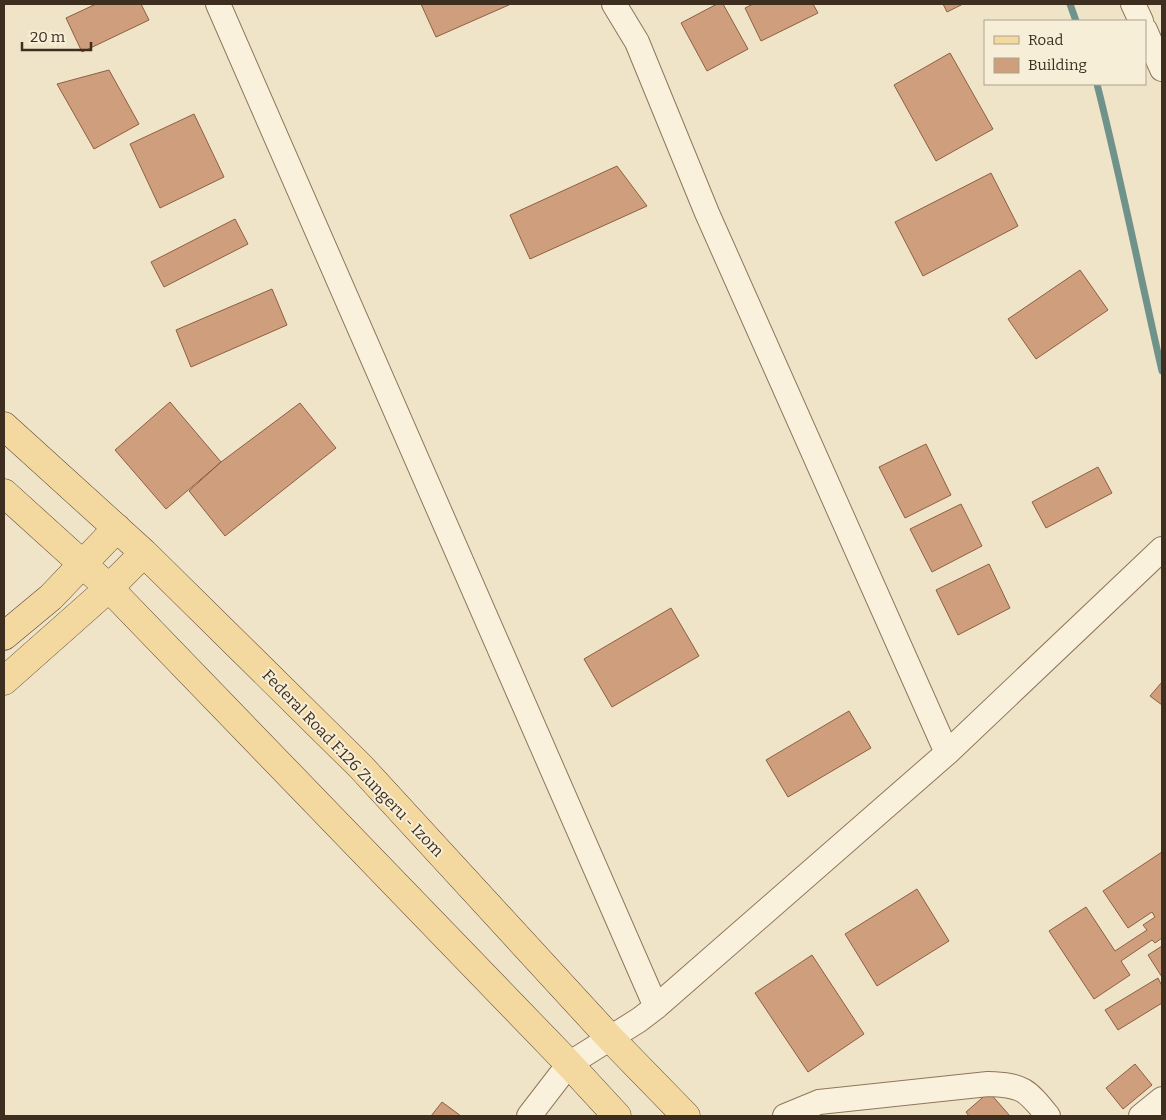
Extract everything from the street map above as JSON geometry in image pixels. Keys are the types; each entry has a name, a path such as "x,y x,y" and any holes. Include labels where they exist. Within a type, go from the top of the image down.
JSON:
{"main road":[{"name":"Federal Road F.126 Zungeru - Izom","path":"4,426 144,553 361,767 610,1038 686,1116"},
{"path":"4,493 109,588 617,1116"},
{"path":"4,636 51,597 117,528"},
{"path":"4,681 109,588 144,553"}],"street":[{"path":"218,4 656,1007"},
{"path":"614,4 637,42 707,213 947,753"},
{"path":"1133,4 1141,20"},
{"path":"1146,32 1162,69"},
{"path":"529,1116 569,1064 656,1007 947,753 1162,549"},
{"path":"785,1116 819,1102 988,1084 1008,1084 1029,1093 1048,1116"},
{"path":"1141,1116 1162,1099"}],"building":[{"path":"96,4 141,4 149,20 82,52 66,18"},
{"path":"421,4 511,4 436,37"},
{"path":"717,4 723,4 748,49 707,71 681,23"},
{"path":"753,4 813,4 818,13 761,41 745,8"},
{"path":"943,4 963,4 947,12"},
{"path":"950,53 993,129 936,161 894,85"},
{"path":"109,70 139,124 94,149 57,84"},
{"path":"194,114 224,177 160,208 130,144"},
{"path":"617,166 647,206 530,259 510,215"},
{"path":"991,173 1018,226 923,276 895,222"},
{"path":"235,219 248,244 164,287 151,262"},
{"path":"1080,270 1108,310 1036,359 1008,319"},
{"path":"272,289 287,325 191,367 176,330"},
{"path":"170,402 221,462 166,509 115,450"},
{"path":"300,403 336,448 225,536 189,491 221,462"},
{"path":"926,444 951,495 905,518 879,467"},
{"path":"1098,467 1112,493 1046,528 1032,502"},
{"path":"961,504 982,546 932,572 910,529"},
{"path":"989,564 1010,608 958,635 936,590"},
{"path":"671,608 699,656 612,707 584,659"},
{"path":"1162,682 1162,705 1150,696"},
{"path":"849,711 871,748 788,797 766,760"},
{"path":"1162,852 1162,938 1155,943 1152,940 1121,961 1130,975 1094,999 1049,931 1086,907 1115,951 1147,930 1143,925 1155,917 1152,912 1128,928 1103,891"},
{"path":"917,889 949,941 877,986 845,934"},
{"path":"1162,946 1162,977 1148,955"},
{"path":"812,955 864,1034 808,1072 755,993"},
{"path":"1158,978 1162,986 1162,1003 1118,1030 1105,1010"},
{"path":"1135,1064 1152,1085 1123,1109 1106,1088"},
{"path":"989,1092 1010,1116 969,1116 966,1112"},
{"path":"442,1102 461,1116 431,1116"}],"waterway":[{"path":"1070,4 1076,20"},
{"path":"1097,85 1162,371"}]}
